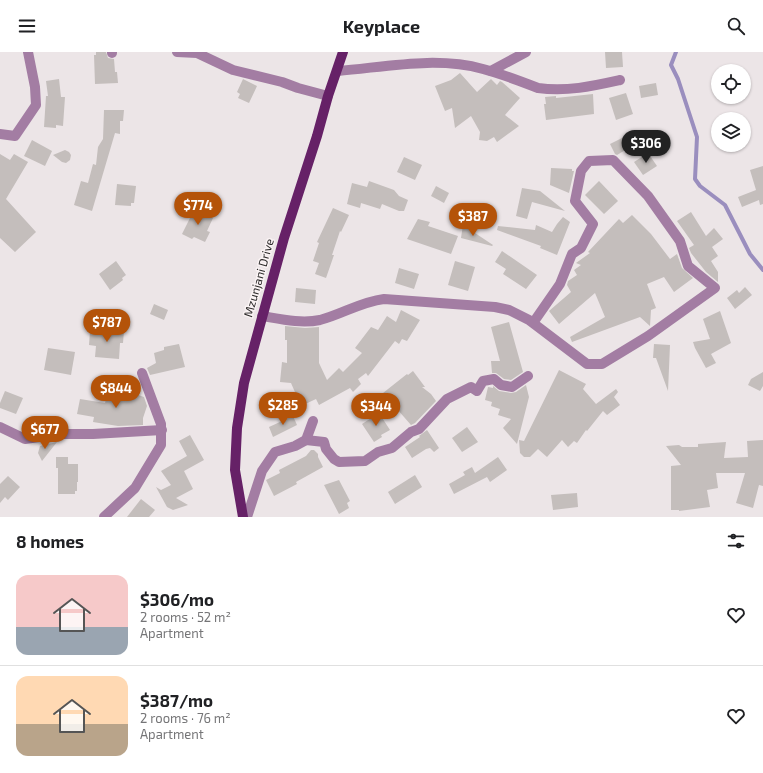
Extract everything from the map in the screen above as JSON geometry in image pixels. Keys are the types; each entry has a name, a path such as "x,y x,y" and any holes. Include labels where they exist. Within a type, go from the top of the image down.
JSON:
{"main road":[{"name":"Mzunjani Drive","path":"243,517 235,470 237,428 244,383 262,316 328,96 344,52"}],"street":[{"path":"0,134 15,136 36,105 35,87 28,52"},
{"path":"177,52 197,53 233,70 282,82 328,96"},
{"path":"491,71 526,52"},
{"path":"338,71 398,64 455,64 491,71 538,88 548,89 586,88 620,80"},
{"path":"262,316 296,321 319,320 364,303 384,299 495,307 508,310 533,323 587,364 602,364 648,336 715,288 688,266 680,241 648,196 613,160 589,161 581,170 575,201 593,224 581,248 572,254 560,284 533,323"},
{"path":"104,517 134,488 161,445 161,424 142,373"},
{"path":"247,517 262,471 275,452 295,446 306,440 324,442 326,449 334,459 339,462 365,461 378,452 392,448 411,432 419,429 447,399 471,387 477,391 483,380 494,379 502,385 512,387 528,376"},
{"path":"306,440 313,421"},
{"path":"0,427 25,439 60,434 93,434 162,430"}],"building":[{"path":"96,52 106,52 108,58 114,59 118,83 95,84 94,55 96,55"},
{"path":"605,52 622,52 623,67 606,68"},
{"path":"460,73 477,92 491,79 497,85 500,81 502,82 520,98 505,115 519,126 497,142 494,137 487,141 479,140 480,132 471,116 455,128 452,108 445,111 435,86 451,80"},
{"path":"59,79 61,97 65,97 63,126 56,125 56,128 44,127 46,96 48,96 46,81"},
{"path":"243,79 257,86 249,103 238,98 240,94 237,92"},
{"path":"656,83 658,95 641,98 639,86"},
{"path":"626,93 633,114 616,120 609,98"},
{"path":"593,94 594,114 546,120 544,104 546,104 545,97 556,96 556,98"},
{"path":"104,110 124,110 123,121 120,121 120,134 115,133 92,211 74,205 81,181 88,183 93,164 96,165 98,147 103,139"},
{"path":"626,136 632,146 617,155 615,154 610,144"},
{"path":"32,140 52,151 45,166 24,156"},
{"path":"65,150 71,155 70,160 66,163 62,162 53,155"},
{"path":"648,153 657,166 643,175 634,162"},
{"path":"0,154 10,160 14,154 28,162 6,199 36,232 15,252 0,238"},
{"path":"404,157 422,165 415,180 397,172"},
{"path":"763,166 763,204 760,205 759,200 742,207 738,197 756,190 750,170"},
{"path":"551,168 572,169 572,171 574,171 569,193 550,185"},
{"path":"369,181 394,190 399,196 408,200 404,211 399,211 382,204 380,209 361,203 360,208 347,204 352,183 367,187"},
{"path":"599,181 618,201 604,214 585,195"},
{"path":"117,184 136,186 134,203 131,203 131,206 115,205"},
{"path":"436,186 449,193 444,203 431,196"},
{"path":"522,188 540,191 565,211 532,202 527,219 516,216"},
{"path":"195,208 213,218 207,231 210,232 205,242 194,237 192,239 182,234"},
{"path":"333,208 349,215 341,232 340,231 326,278 315,274 319,263 313,261 319,243 317,242"},
{"path":"691,212 706,236 714,228 723,239 712,247 718,256 711,261 718,272 718,282 706,272 691,253 689,248 694,245 677,221"},
{"path":"632,215 651,234 670,259 677,254 682,268 693,278 674,292 664,277 647,284 656,308 651,310 650,326 640,317 572,342 570,337 605,317 595,293 559,324 549,311 571,292 567,285 568,281 577,275 574,270 581,265 576,263 590,253 588,252 619,219 623,223"},
{"path":"563,217 570,222 557,255 540,248 541,246 497,230 498,226 535,230 536,225 552,232"},
{"path":"418,219 430,222 428,226 458,236 451,254 407,239"},
{"path":"463,225 493,245 461,238"},
{"path":"502,251 537,275 526,289 503,274 506,269 495,262"},
{"path":"116,261 126,275 122,278 123,280 110,290 99,274"},
{"path":"455,261 475,267 468,291 448,285"},
{"path":"399,268 419,274 414,289 395,283"},
{"path":"745,287 752,295 735,309 727,298 737,290 739,293"},
{"path":"296,288 316,290 315,304 295,302"},
{"path":"154,304 168,310 164,320 150,314"},
{"path":"401,310 420,320 407,341 402,339 399,344 395,341 368,376 366,373 358,379 361,384 353,392 350,388 319,405 316,399 301,406 291,383 280,382 282,362 287,363 287,340 285,340 285,326 305,328 319,327 319,363 327,380 339,368 343,372 362,353 355,348 371,327 378,330 387,316 396,322"},
{"path":"720,311 731,343 711,354 716,363 706,368 693,342 710,339 703,319"},
{"path":"509,322 523,372 511,380 504,379 496,373 492,373 491,361 500,361 491,327"},
{"path":"102,329 124,331 123,343 120,343 119,359 95,357 96,346 89,345 90,331 101,332"},
{"path":"179,344 185,367 150,375 147,368 156,363 154,353 164,350 164,347"},
{"path":"654,344 670,345 668,391 656,358 653,358"},
{"path":"48,348 75,352 71,375 44,370"},
{"path":"559,370 586,384 583,389 596,404 616,389 618,392 614,397 620,405 607,415 603,411 587,431 586,430 577,443 574,441 568,447 562,440 547,457 538,449 530,457 524,457 520,453 519,440 524,441"},
{"path":"413,371 425,387 422,387 431,394 436,401 415,423 411,425 383,393"},
{"path":"763,372 763,386 760,391 748,385 751,379"},
{"path":"526,385 529,397 517,444 503,428 511,419 498,415 500,409 491,406 492,402 485,400 488,387 493,388 493,386 499,391 511,393 516,392"},
{"path":"121,389 144,397 147,406 143,418 143,425 118,426 93,422 94,417 77,414 80,399 105,403 108,392 117,394"},
{"path":"5,391 23,398 16,414 0,408 0,403"},
{"path":"379,413 390,430 381,435 382,437 374,442 362,424"},
{"path":"293,416 297,425 273,437 269,427"},
{"path":"467,427 478,442 462,452 452,438"},
{"path":"427,430 439,448 434,452 430,448 426,449 412,458 405,447 420,437 419,436"},
{"path":"190,435 204,460 184,471 193,489 176,498 188,505 173,510 167,507 156,487 161,490 171,485 161,471 187,456 179,441"},
{"path":"763,440 763,486 759,485 753,508 736,503 745,473 716,473 718,488 707,490 710,507 679,511 671,510 671,466 681,465 666,446 679,445 682,447 698,447 698,444 726,442 724,458 748,457 747,441"},
{"path":"57,442 42,461 38,453 40,446"},
{"path":"311,450 314,450 318,454 323,467 296,482 297,484 274,496 266,480 280,473 279,470 306,456"},
{"path":"56,457 68,457 68,464 78,464 78,482 77,491 75,491 75,494 58,494 58,468 56,468"},
{"path":"498,457 507,470 490,482 487,477 454,494 449,484 465,475 463,472 472,467 475,473"},
{"path":"415,475 422,487 395,504 388,492"},
{"path":"8,476 20,487 8,500 5,497 0,503 0,484"},
{"path":"339,480 350,501 347,503 349,508 339,514 324,485"},
{"path":"577,493 578,507 553,510 551,495"},
{"path":"141,499 155,510 149,517 127,517"}],"waterway":[{"path":"676,52 671,65 678,79 697,137 695,179 700,186 725,205 750,254 763,270"}]}
